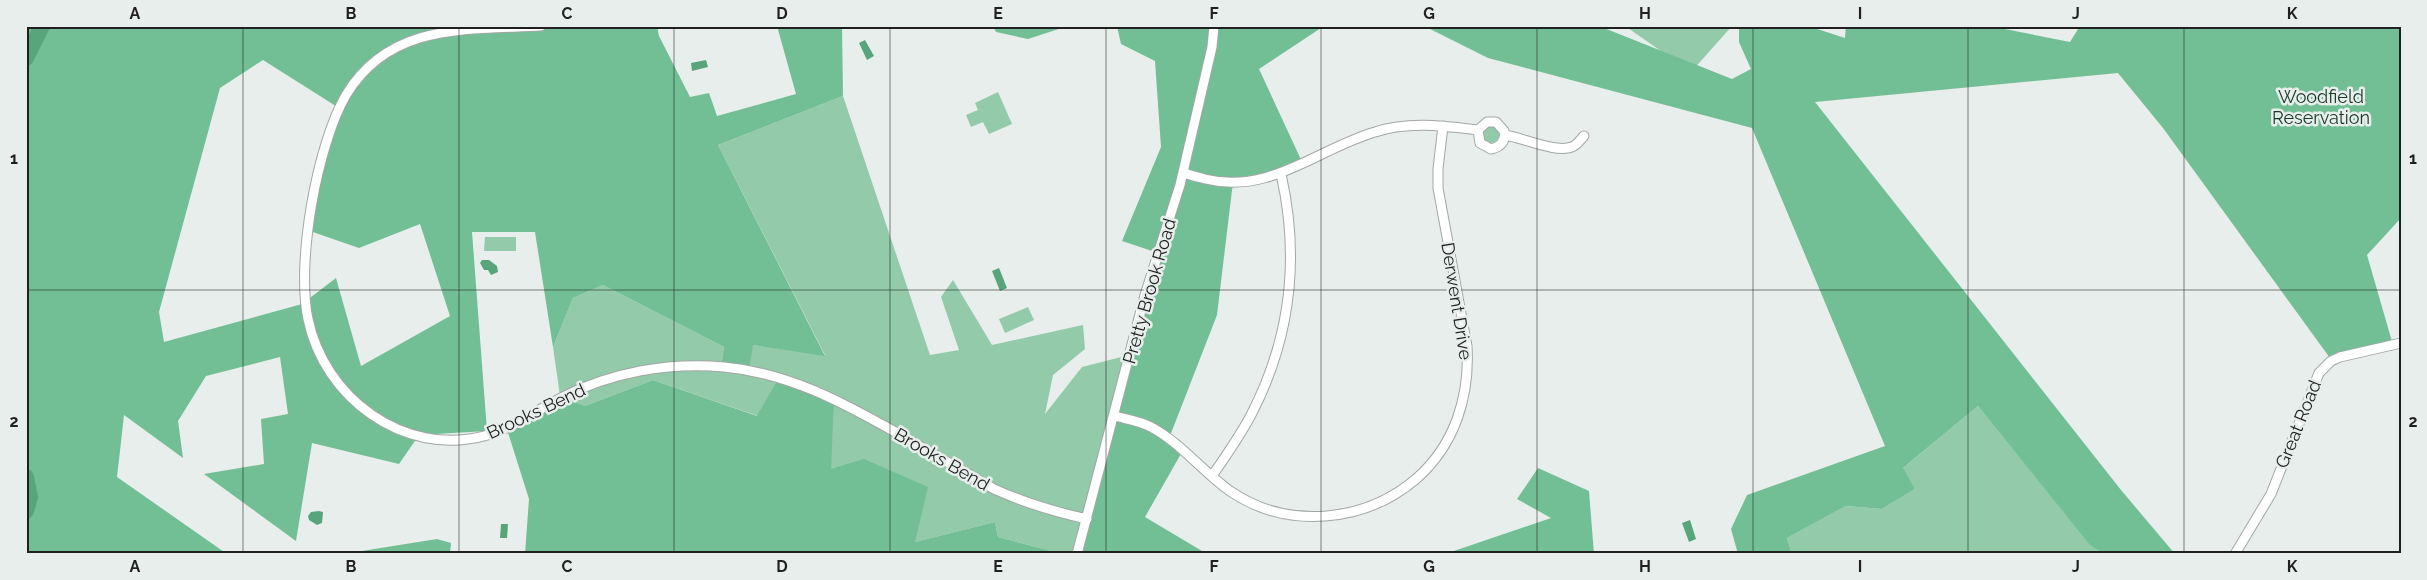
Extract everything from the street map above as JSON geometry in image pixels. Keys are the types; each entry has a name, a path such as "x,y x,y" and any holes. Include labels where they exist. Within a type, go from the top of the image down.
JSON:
{"street":[{"name":"Brooks Bend","path":"541,26 444,31 412,39 384,55 362,74 343,100 324,152 315,192 306,258 305,306 313,341 321,359 330,373 355,402 383,423 414,436 464,440 497,432 566,395 616,377 666,367 722,367 749,370 775,376 820,392 994,489 1017,499 1060,513 1087,519"},
{"name":"Pretty Brook Road","path":"1078,554 1145,295 1183,172 1212,47 1214,26"},
{"path":"1491,121 1499,124 1505,135 1499,146 1487,148 1478,139 1478,130 1483,124 1491,121"},
{"path":"1183,172 1216,181 1255,181 1280,174 1357,138 1377,131 1416,125 1478,130"},
{"name":"Derwent Drive","path":"1115,416 1151,427 1232,492 1266,509 1302,517 1339,515 1357,511 1392,497 1421,474 1443,448 1461,409 1468,365 1467,346 1438,188 1438,169 1443,126"},
{"path":"1505,135 1526,139 1553,149 1574,146 1584,136"},
{"path":"1212,476 1251,415 1264,387 1282,335 1289,297 1292,251 1288,206 1280,174"},
{"name":"Great Road","path":"2235,554 2270,494 2319,373 2331,361 2340,357 2401,343"}],"shaded area":[{"path":"1625,26 1732,26 1691,72"},
{"path":"865,40 874,56 867,60 859,43"},
{"path":"706,60 708,67 692,71 691,63"},
{"path":"998,92 1012,124 989,134 983,122 971,127 966,115 978,110 975,103"},
{"path":"843,96 930,355 959,350 941,297 953,280 992,345 1083,325 1085,349 1053,375 1045,414 1082,367 1133,354 1082,554 1063,554 998,537 995,522 915,542 831,469 779,377 758,416 653,380 585,406 560,396 553,347 573,298 603,285 724,347 721,367 753,345 825,355 718,145"},
{"path":"1487,125 1495,125 1500,130 1498,141 1487,143 1482,138 1482,130"},
{"path":"485,237 516,237 516,251 484,251"},
{"path":"482,260 489,260 497,266 498,272 491,275 488,270 484,270 480,263"},
{"path":"999,268 1007,288 1000,291 992,271"},
{"path":"1028,307 1034,320 1005,333 999,319"},
{"path":"1978,406 2090,544 2104,554 1792,554 1787,538 1846,506 1882,509 1915,489 1902,469"},
{"path":"311,512 323,512 322,523 317,525 309,520 308,516"},
{"path":"1690,520 1696,539 1689,542 1682,523"},
{"path":"501,524 508,524 507,538 500,538"}],"green space":[{"path":"26,26 657,26 659,36 690,97 709,93 717,116 796,94 777,26 842,26 843,96 718,145 825,356 753,345 749,370 721,367 724,347 603,285 573,298 553,347 535,232 472,232 487,431 419,435 399,464 312,443 296,541 204,474 264,464 261,419 288,414 280,357 206,376 178,421 183,458 124,415 117,477 227,554 26,554","holes":["263,60 339,108 307,230 359,248 420,224 450,316 361,366 336,278 302,304 164,342 159,312 220,88"]},
{"path":"993,26 1068,26 1028,39 996,32"},
{"path":"1117,26 1324,26 1259,69 1303,164 1233,182 1217,315 1168,441 1182,452 1145,517 1207,554 1082,554 1161,254 1122,241 1161,147 1155,61 1121,44"},
{"name":"Woodfield Reservation","path":"1424,26 1599,26 1732,79 1751,69 1739,42 1739,26 1808,26 1845,38 1846,26 1990,26 2070,42 2080,26 2401,26 2401,218 2367,255 2393,345 2330,358 2163,128 2118,73 1815,102 2121,490 2175,554 2104,554 2090,545 1978,406 1903,468 1915,489 1882,509 1846,506 1787,538 1792,554 1738,554 1731,529 1747,495 1885,446 1752,128 1488,58"},
{"path":"779,377 834,400 831,469 864,459 928,487 915,542 995,522 998,537 1063,554 525,554 529,499 505,423 560,396 585,406 653,380 757,416"},
{"path":"1538,468 1589,491 1594,554 1445,554 1551,518 1517,499"},
{"path":"437,539 451,543 450,554 343,554"}],"waterway":[{"path":"26,58 42,26"},
{"path":"26,477 30,497 26,511"}]}
